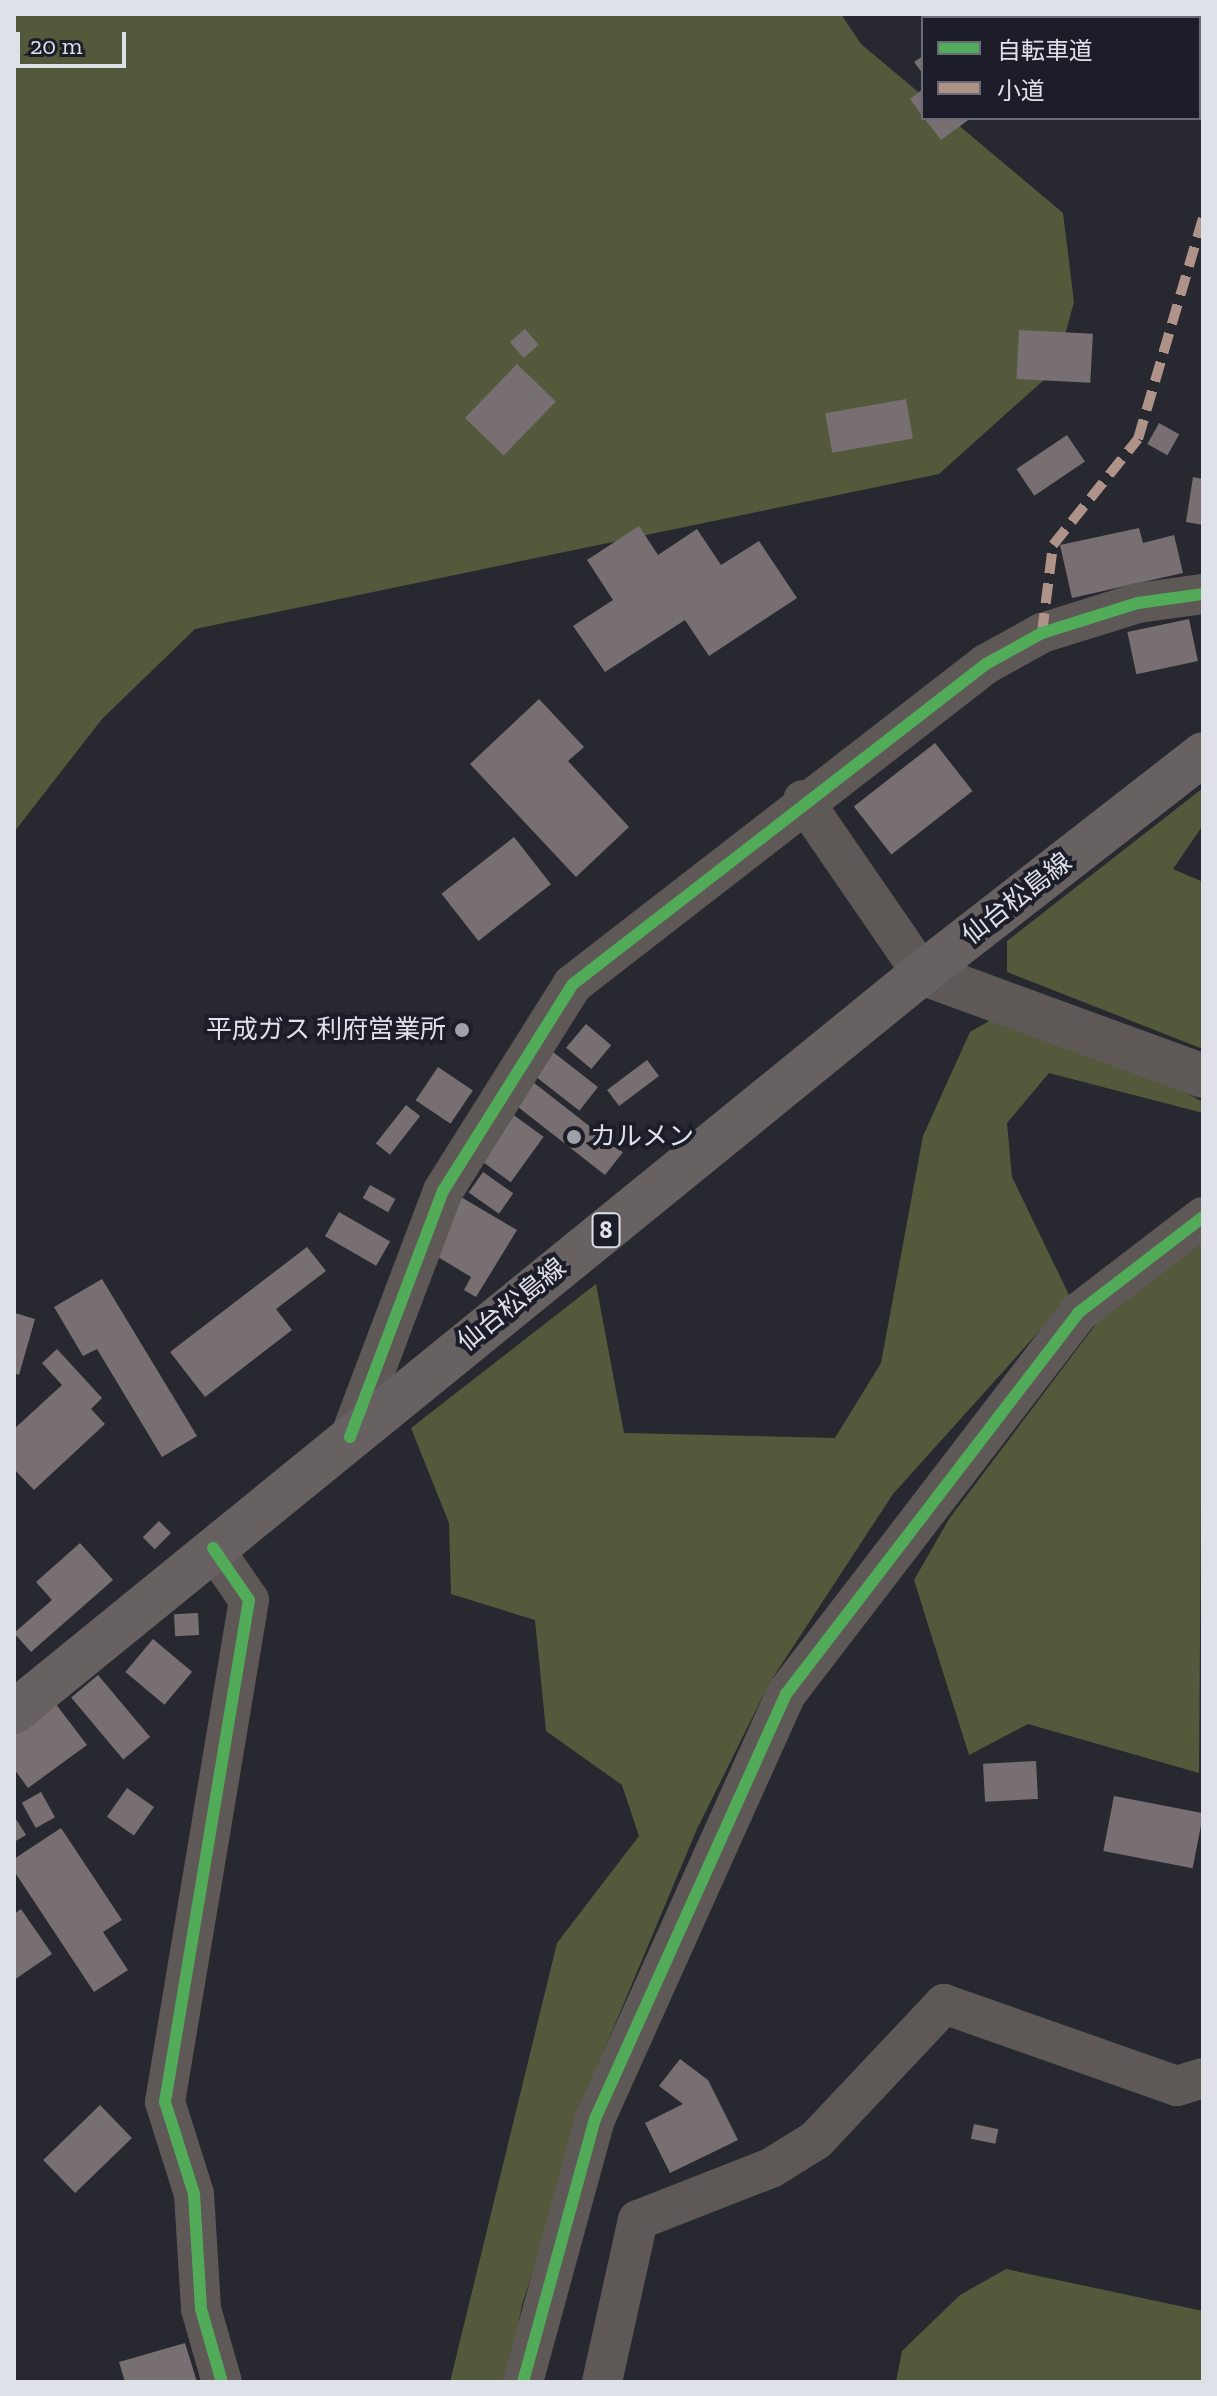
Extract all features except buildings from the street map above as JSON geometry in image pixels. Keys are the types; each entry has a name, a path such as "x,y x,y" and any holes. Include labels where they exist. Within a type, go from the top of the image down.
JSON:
{"main road":[{"name":"仙台松島線","path":"14,1712 922,973 1203,754"}],"street":[{"path":"350,1437 443,1191 573,984 803,800 986,664 1042,633 1138,603 1203,594"},
{"path":"803,800 922,973 1203,1076"},
{"path":"523,2382 595,2119 786,1694 1078,1313 1203,1217"},
{"path":"213,1548 249,1600 165,2102 194,2194 201,2309 222,2382"},
{"path":"602,2382 638,2220 771,2168 816,2140 944,2004 1177,2086 1203,2078"}],"green space":[{"path":"14,14 841,14 861,44 921,94 921,120 952,120 1063,213 1074,302 1056,369 939,474 195,629 102,719 14,832"},
{"path":"1203,788 1203,825 1173,869 1203,882 1203,1049 1007,972 1007,941"},
{"path":"996,1017 1177,1088 1203,1102 1203,1113 1049,1073 1007,1123 1012,1177 1070,1297 893,1494 770,1682 697,1829 600,2060 522,2305 507,2382 450,2382 557,1943 639,1836 622,1785 546,1731 535,1620 451,1594 449,1523 411,1428 596,1284 624,1433 835,1438 881,1363 923,1136 970,1032"},
{"path":"1203,1238 1199,1773 1028,1724 969,1755 914,1580 949,1519 1099,1320"},
{"path":"1006,2269 1203,2311 1203,2382 896,2382 902,2351 960,2295"}],"marked path":[{"path":"1042,633 1053,545 1138,439 1203,218"}],"cycle path":[{"path":"350,1437 443,1191 573,984 986,664 1042,633 1138,603 1203,594"},
{"path":"523,2382 595,2119 786,1694 1078,1313 1203,1217"},
{"path":"213,1548 249,1600 165,2102 194,2194 201,2309 222,2382"}],"place":[{"name":"平成ガス 利府営業所","path":"462,1030"},
{"name":"カルメン","path":"574,1137"}]}
